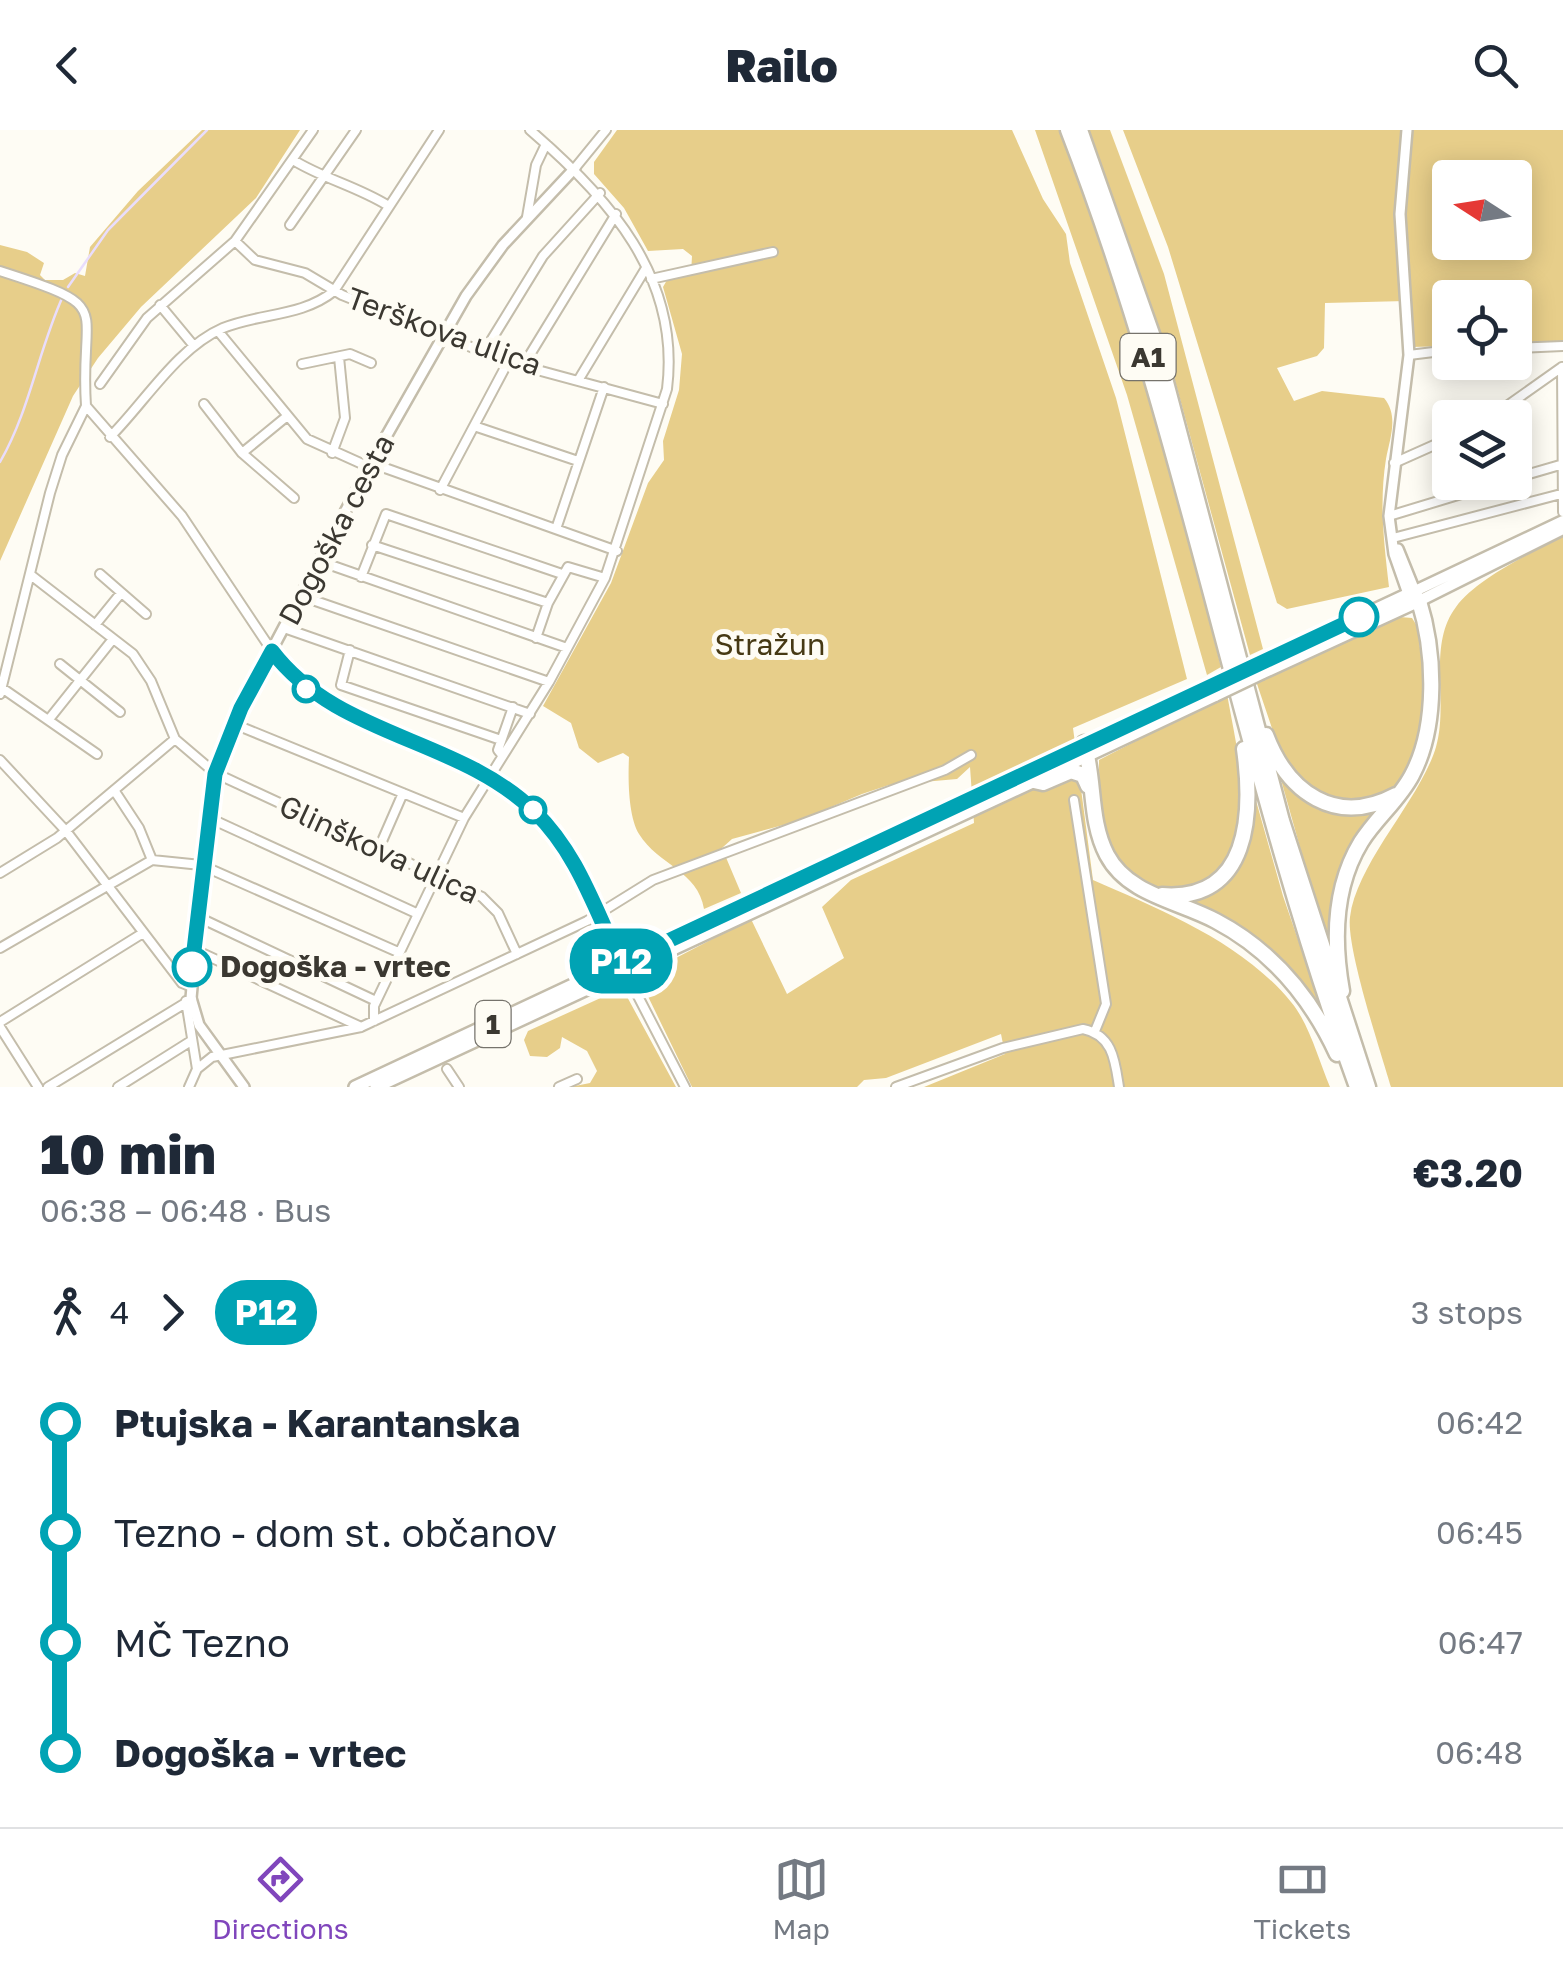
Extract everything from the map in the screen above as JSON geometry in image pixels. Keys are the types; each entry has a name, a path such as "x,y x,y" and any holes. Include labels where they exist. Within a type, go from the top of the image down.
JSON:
{"highway":[{"name":"A1","path":"1068,130 1129,295 1245,707 1368,1087"},
{"name":"A1","path":"1080,130 1157,348 1301,927 1354,1087"},
{"path":"1348,1032 1335,932 1340,897 1360,844 1401,793 1424,744 1428,639 1414,597"},
{"path":"1152,893 1178,896 1204,888 1226,874 1238,854 1247,796 1245,707 1258,712 1287,776 1311,798 1329,806 1356,808 1401,793"},
{"path":"1086,750 1093,801 1108,857 1122,876 1215,920 1266,955 1312,1006 1354,1087"},
{"path":"1034,781 1043,783 1078,772 1093,801"}],"main road":[{"path":"1414,597 1563,525"},
{"name":"1","path":"376,1087 1414,597"},
{"name":"1","path":"355,1087 1034,781 1086,750"}],"street":[{"path":"100,384 138,328 235,241 313,130"},
{"path":"290,226 356,130"},
{"path":"110,437 194,346 218,330 303,308 334,292 439,130"},
{"path":"374,1021 376,1001 464,818 549,682 605,578 663,404 669,356 646,268 600,192 530,130"},
{"name":"Dogoška cesta","path":"244,1087 199,1025 189,1000 207,817 215,774 234,724 319,561 476,282 606,130"},
{"path":"1406,130 1400,214 1408,354 1390,516 1393,538 1414,597"},
{"path":"528,217 542,137"},
{"path":"293,160 323,178 358,187 387,205"},
{"path":"484,352 544,256 600,192"},
{"path":"523,366 616,214"},
{"name":"Terškova ulica","path":"235,241 255,260 305,273 334,292 508,362 663,404"},
{"path":"651,280 774,252"},
{"path":"579,379 646,268"},
{"path":"0,271 68,294 82,306 90,332 86,406 62,455 1,691 50,718 97,754"},
{"path":"160,305 194,346"},
{"path":"218,330 286,417 308,439 332,453 617,550"},
{"path":"1532,347 1563,346"},
{"path":"1408,354 1432,352"},
{"path":"302,364 350,354 371,363"},
{"path":"332,453 345,418 339,357"},
{"path":"440,490 508,362"},
{"path":"1515,400 1562,367"},
{"path":"1562,367 1563,512"},
{"path":"556,529 604,387"},
{"path":"204,404 242,452 294,498"},
{"path":"86,406 182,516 272,651 305,688 328,704 488,776 526,804 558,838 685,1087"},
{"path":"242,452 286,417"},
{"path":"474,426 578,461"},
{"path":"1394,463 1432,446"},
{"path":"1532,473 1560,465"},
{"path":"1393,538 1561,494"},
{"path":"1390,516 1442,500"},
{"path":"362,577 386,514 562,574"},
{"path":"372,545 548,604"},
{"path":"319,561 566,648"},
{"path":"536,638 562,574 572,566 605,578"},
{"path":"100,574 146,614"},
{"path":"0,873 66,831 175,740 144,668 32,576"},
{"path":"96,625 121,593"},
{"path":"301,596 549,682"},
{"path":"284,628 530,714"},
{"path":"50,718 112,639"},
{"path":"350,650 340,685 501,740"},
{"path":"60,664 120,712"},
{"path":"502,755 498,750 512,707"},
{"path":"234,724 464,818"},
{"name":"Glinškova ulica","path":"175,740 215,774 490,903 517,954"},
{"path":"189,1087 205,1061 361,1027 599,914 652,880 945,770 971,756"},
{"path":"0,760 66,831 182,983 192,988"},
{"path":"114,790 139,828 152,860"},
{"path":"379,848 403,793"},
{"path":"1074,800 1106,1004 1095,1032"},
{"path":"207,817 416,913"},
{"path":"0,948 152,860 202,865 398,952"},
{"path":"196,916 376,1001"},
{"path":"38,1087 0,1024 144,933"},
{"path":"193,949 361,1027"},
{"path":"48,1087 189,1000 197,1069"},
{"path":"896,1087 1053,1033 1095,1032 1108,1044 1118,1087"},
{"path":"118,1087 191,1041"},
{"path":"447,1069 459,1087"},
{"path":"559,1087 577,1080"}],"green space":[{"path":"202,130 300,130 256,198 141,307 98,358 73,396 0,561 0,245 27,252 44,263 40,275 45,280 63,280 75,273 85,276 90,247 138,191"},
{"name":"Stražun","path":"617,130 1012,130 1043,199 1066,234 1070,263 1116,398 1187,679 1073,728 1093,880 1199,930 1271,981 1303,1020 1330,1087 924,1087 1005,1054 1001,1034 886,1078 864,1080 857,1087 692,1087 641,982 645,974 751,919 787,994 844,958 822,907 851,880 974,823 970,767 957,779 889,785 798,821 732,839 722,848 741,893 704,909 694,886 647,845 635,826 629,757 623,753 598,763 579,748 571,723 543,706 611,583 648,483 664,460 663,441 679,390 682,354 663,287 667,280 691,274 692,256 683,249 648,251 624,208 594,174 594,162"},
{"path":"1035,130 1059,130 1129,329 1221,667 1207,675 1127,395"},
{"path":"1089,130 1110,130 1164,274 1263,649 1250,655 1171,366"},
{"path":"1123,130 1563,130 1563,342 1532,343 1532,280 1432,280 1432,346 1411,347 1406,301 1325,303 1324,348 1317,356 1277,368 1294,401 1322,391 1384,398 1391,412 1392,427 1383,507 1389,587 1287,609 1277,603 1168,247"},
{"path":"1563,535 1563,1087 1391,1087 1353,951 1350,917 1355,896 1436,747 1441,711 1440,656 1447,622 1465,596 1491,576"},
{"path":"1400,617 1412,618 1417,626 1426,691 1410,772 1385,796 1353,806 1305,789 1280,752 1256,681"},
{"path":"1227,694 1242,798 1241,832 1235,852 1208,880 1190,888 1151,889 1134,880 1120,864 1109,841 1102,814 1099,760"},
{"path":"1278,769 1311,802 1388,803 1351,856 1335,972"},
{"path":"1251,783 1323,1020 1284,967 1172,898 1231,873"},
{"path":"616,991 625,993 676,1087 570,1087 590,1083 597,1071 587,1051 562,1037 560,1048 547,1057 530,1056 524,1040 528,1031"}],"waterway":[{"path":"68,287 108,230 207,130"},
{"path":"0,462 19,422 63,296"}],"bus line":[{"name":"P12","path":"192,967 215,774 241,708 272,651 305,688 328,704 464,764 526,804 566,848 621,963 1359,617"}],"place":[{"name":"Dogoška - vrtec","path":"192,967"}]}
